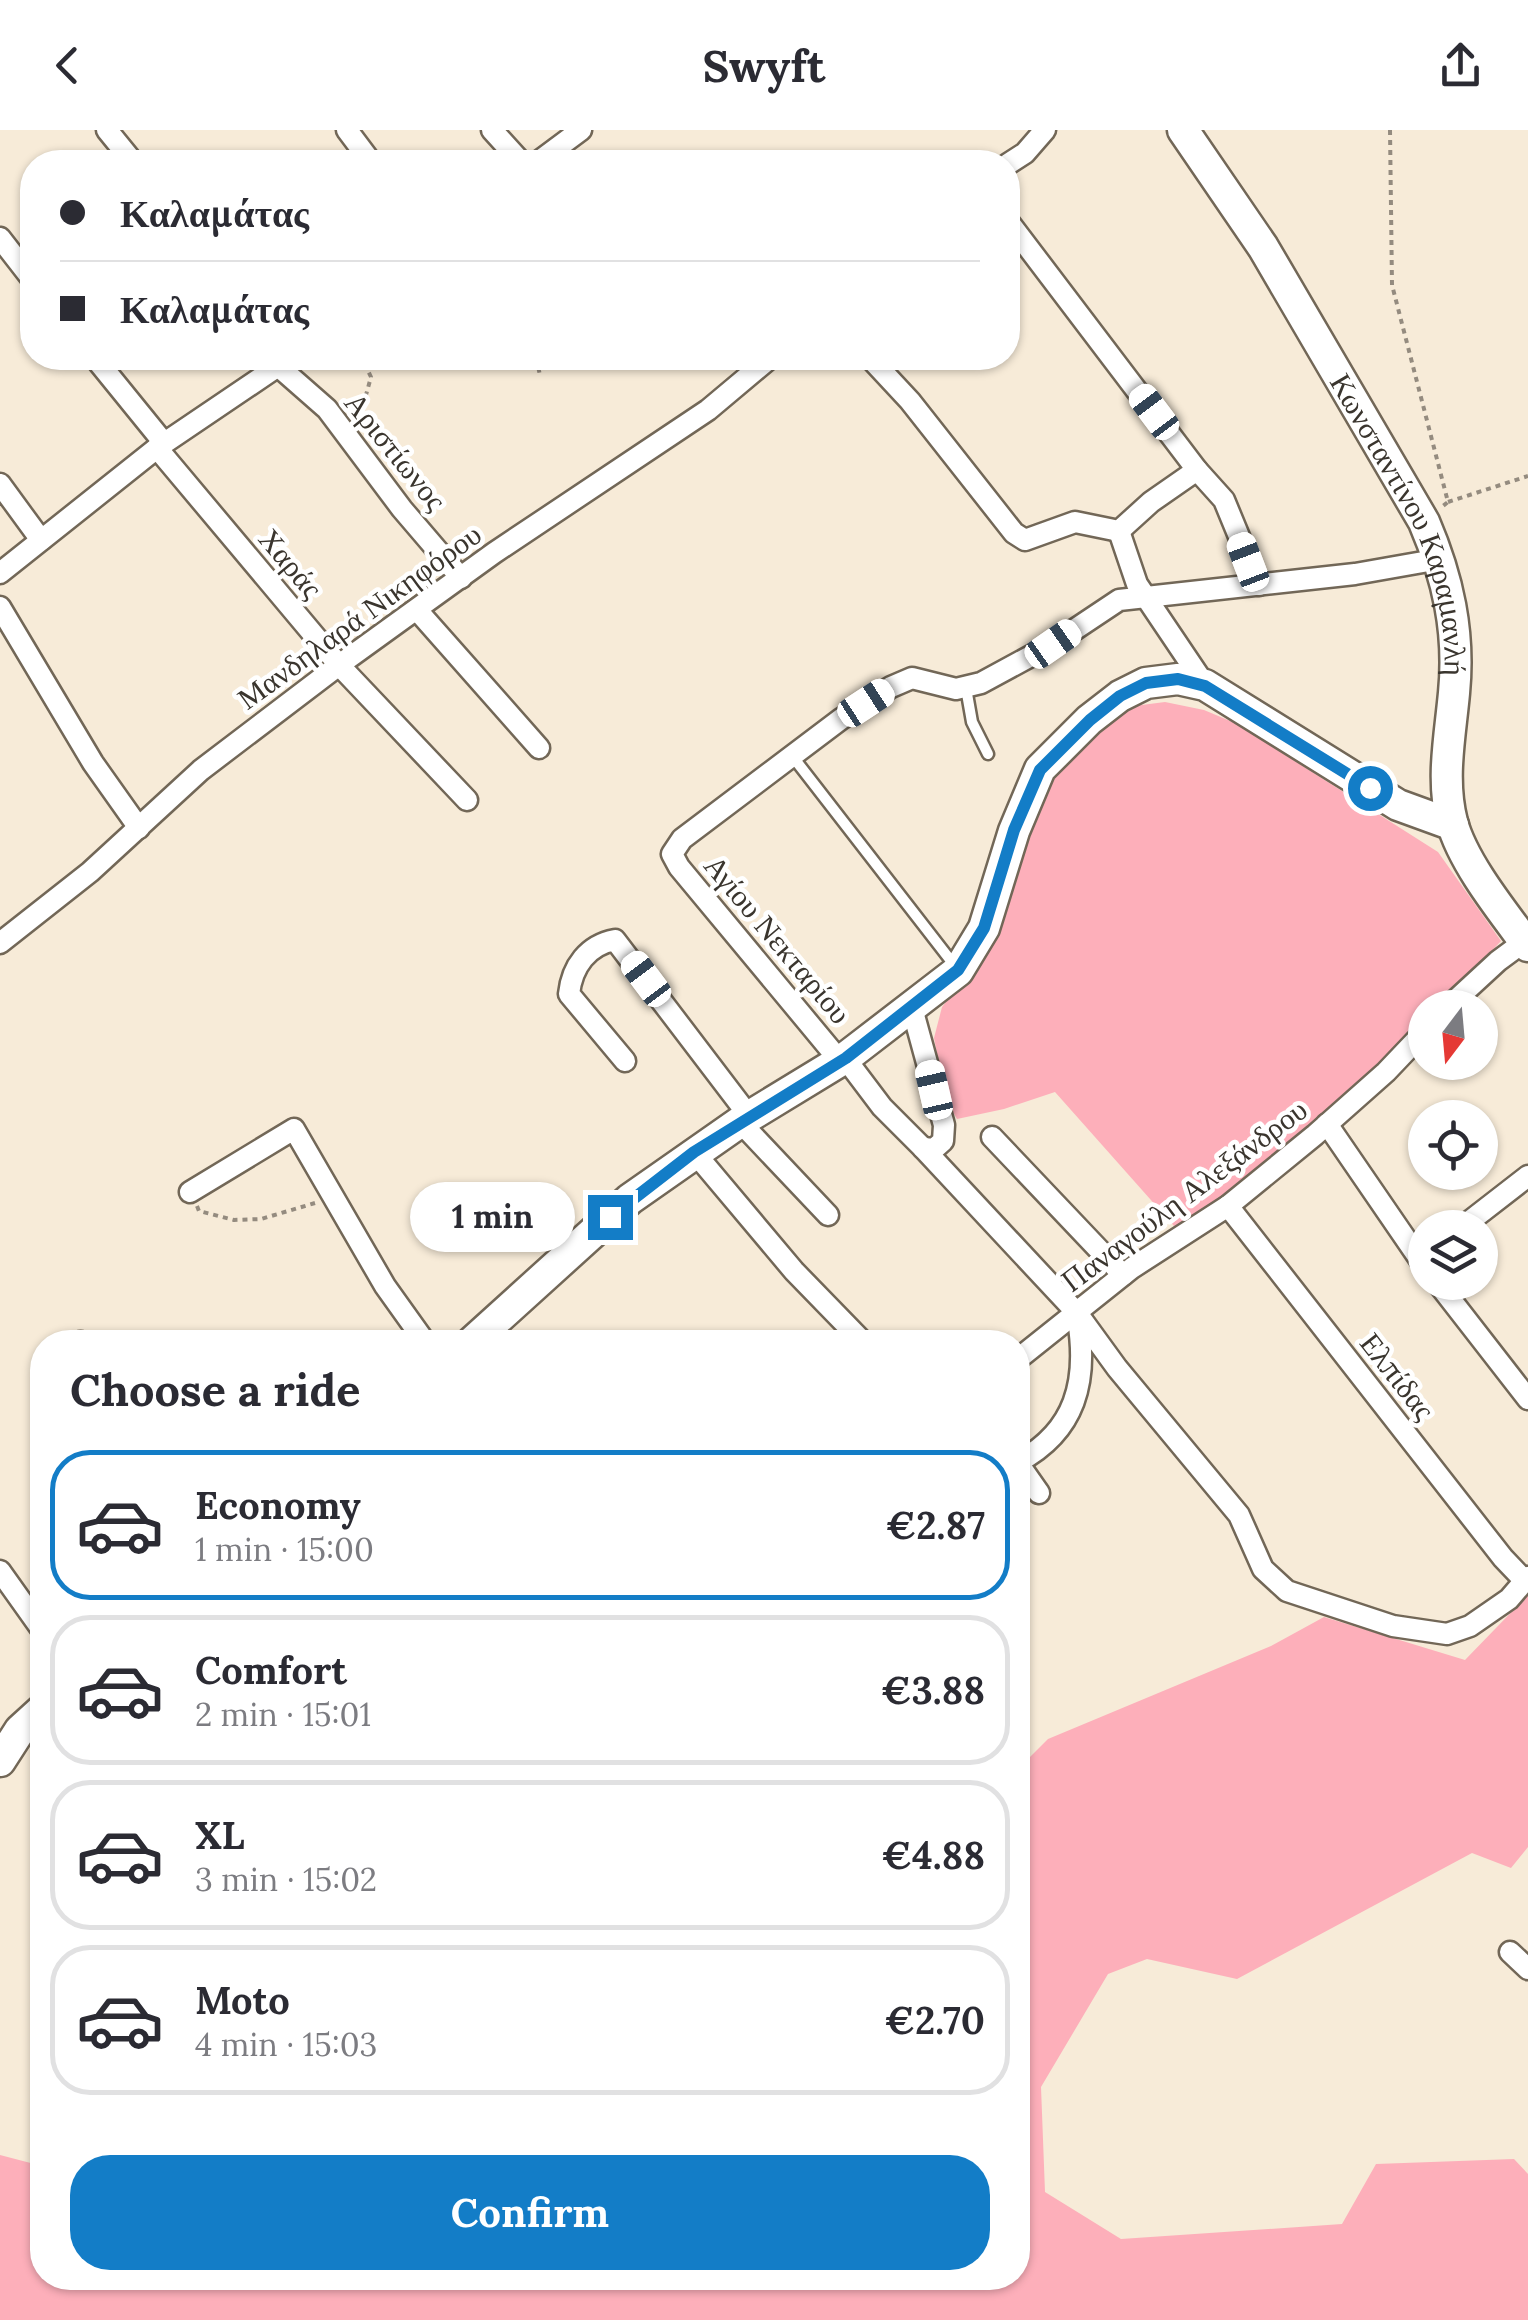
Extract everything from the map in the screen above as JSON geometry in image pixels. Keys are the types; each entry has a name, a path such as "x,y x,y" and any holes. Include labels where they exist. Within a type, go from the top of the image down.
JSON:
{"street":[{"path":"107,130 123,150"},
{"path":"492,130 510,150"},
{"path":"554,150 581,130"},
{"path":"1020,156 1045,130"},
{"name":"Κωνσταντίνου Καραμανλή","path":"1183,130 1263,247 1424,522 1440,559 1455,620 1455,689 1446,770 1453,825 1466,854 1526,944"},
{"path":"1020,237 1224,500 1259,585"},
{"path":"0,238 20,264"},
{"name":"Χαράς","path":"104,370 340,665 467,800"},
{"path":"0,573 161,446 271,370"},
{"name":"Αριστίωνος","path":"294,370 461,578"},
{"name":"Μανδηλαρά Νικηφόρου","path":"0,943 90,872 201,770 461,578 708,410 756,370"},
{"path":"881,370 1014,534 1025,540 1075,522 1119,531"},
{"path":"1119,531 1151,502 1197,470"},
{"path":"0,484 41,540"},
{"path":"1119,531 1128,564 1145,596 1205,686"},
{"path":"792,757 891,687 912,678 966,688 1053,644 1119,600 1440,559"},
{"path":"0,607 92,763 139,828"},
{"path":"417,610 539,748"},
{"path":"485,1330 630,1199 694,1152 842,1059 958,970 984,928 1014,830 1040,770 1120,696 1146,683 1178,679 1205,686 1398,805 1453,825"},
{"name":"Αγίου Νεκταρίου","path":"792,757 682,839 672,854 679,867 882,1107 1077,1313 1117,1368 1239,1515 1263,1570 1287,1591 1394,1626 1447,1634 1470,1626 1510,1599 1526,1578"},
{"path":"625,1061 569,994 571,977 584,957 599,943 615,940 744,1119 828,1216"},
{"path":"1467,990 1498,961 1526,944"},
{"path":"912,1008 944,1125 944,1141 934,1149 923,1148"},
{"name":"Παναγούλη Αλεξάνδρου","path":"1030,1350 1123,1275 1228,1206 1327,1124 1408,1049"},
{"path":"1327,1124 1408,1240"},
{"path":"190,1192 294,1129 385,1286 416,1330"},
{"path":"992,1138 1123,1275"},
{"path":"694,1152 794,1271 851,1330"},
{"path":"1484,1210 1528,1176"},
{"name":"Ελπίδας","path":"1228,1206 1479,1528 1526,1578"},
{"path":"1451,1300 1527,1397"},
{"path":"1030,1456 1039,1451 1069,1416 1080,1386 1083,1350 1077,1313"},
{"path":"1030,1480 1039,1493"},
{"path":"0,1571 30,1613"},
{"path":"0,1761 30,1721"},
{"path":"1510,1952 1528,1969"}],"lane":[{"path":"966,688 972,722 988,754"},
{"path":"792,757 958,970"}],"path":[{"path":"1390,130 1392,285 1448,502"},
{"path":"344,430 366,394 371,377 368,370"},
{"path":"539,370 540,376"},
{"path":"1424,522 1448,502 1528,476"},
{"path":"190,1192 199,1211 234,1220 262,1219 305,1204 335,1200"}],"shaded area":[{"path":"1165,702 1204,710 1235,723 1438,852 1501,941 1455,990 1408,990 1408,1037 1320,1120 1188,1224 1174,1226 1055,1092 957,1119 946,1100 934,1038 942,1007 985,952 1047,780 1095,731 1134,706"},
{"path":"1528,1595 1528,1847 1511,1868 1472,1853 1237,1979 1147,1959 1108,1974 1041,2087 1045,2192 1121,2239 1342,2224 1376,2164 1514,2159 1528,2174 1528,2320 0,2320 0,2155 30,2163 30,2290 1030,2290 1030,1757 1048,1739 1271,1646 1324,1617 1465,1660"}],"route":[{"path":"610,1217 694,1152 846,1058 958,970 984,928 1014,830 1040,770 1120,696 1146,683 1178,679 1205,686 1370,788"}]}
